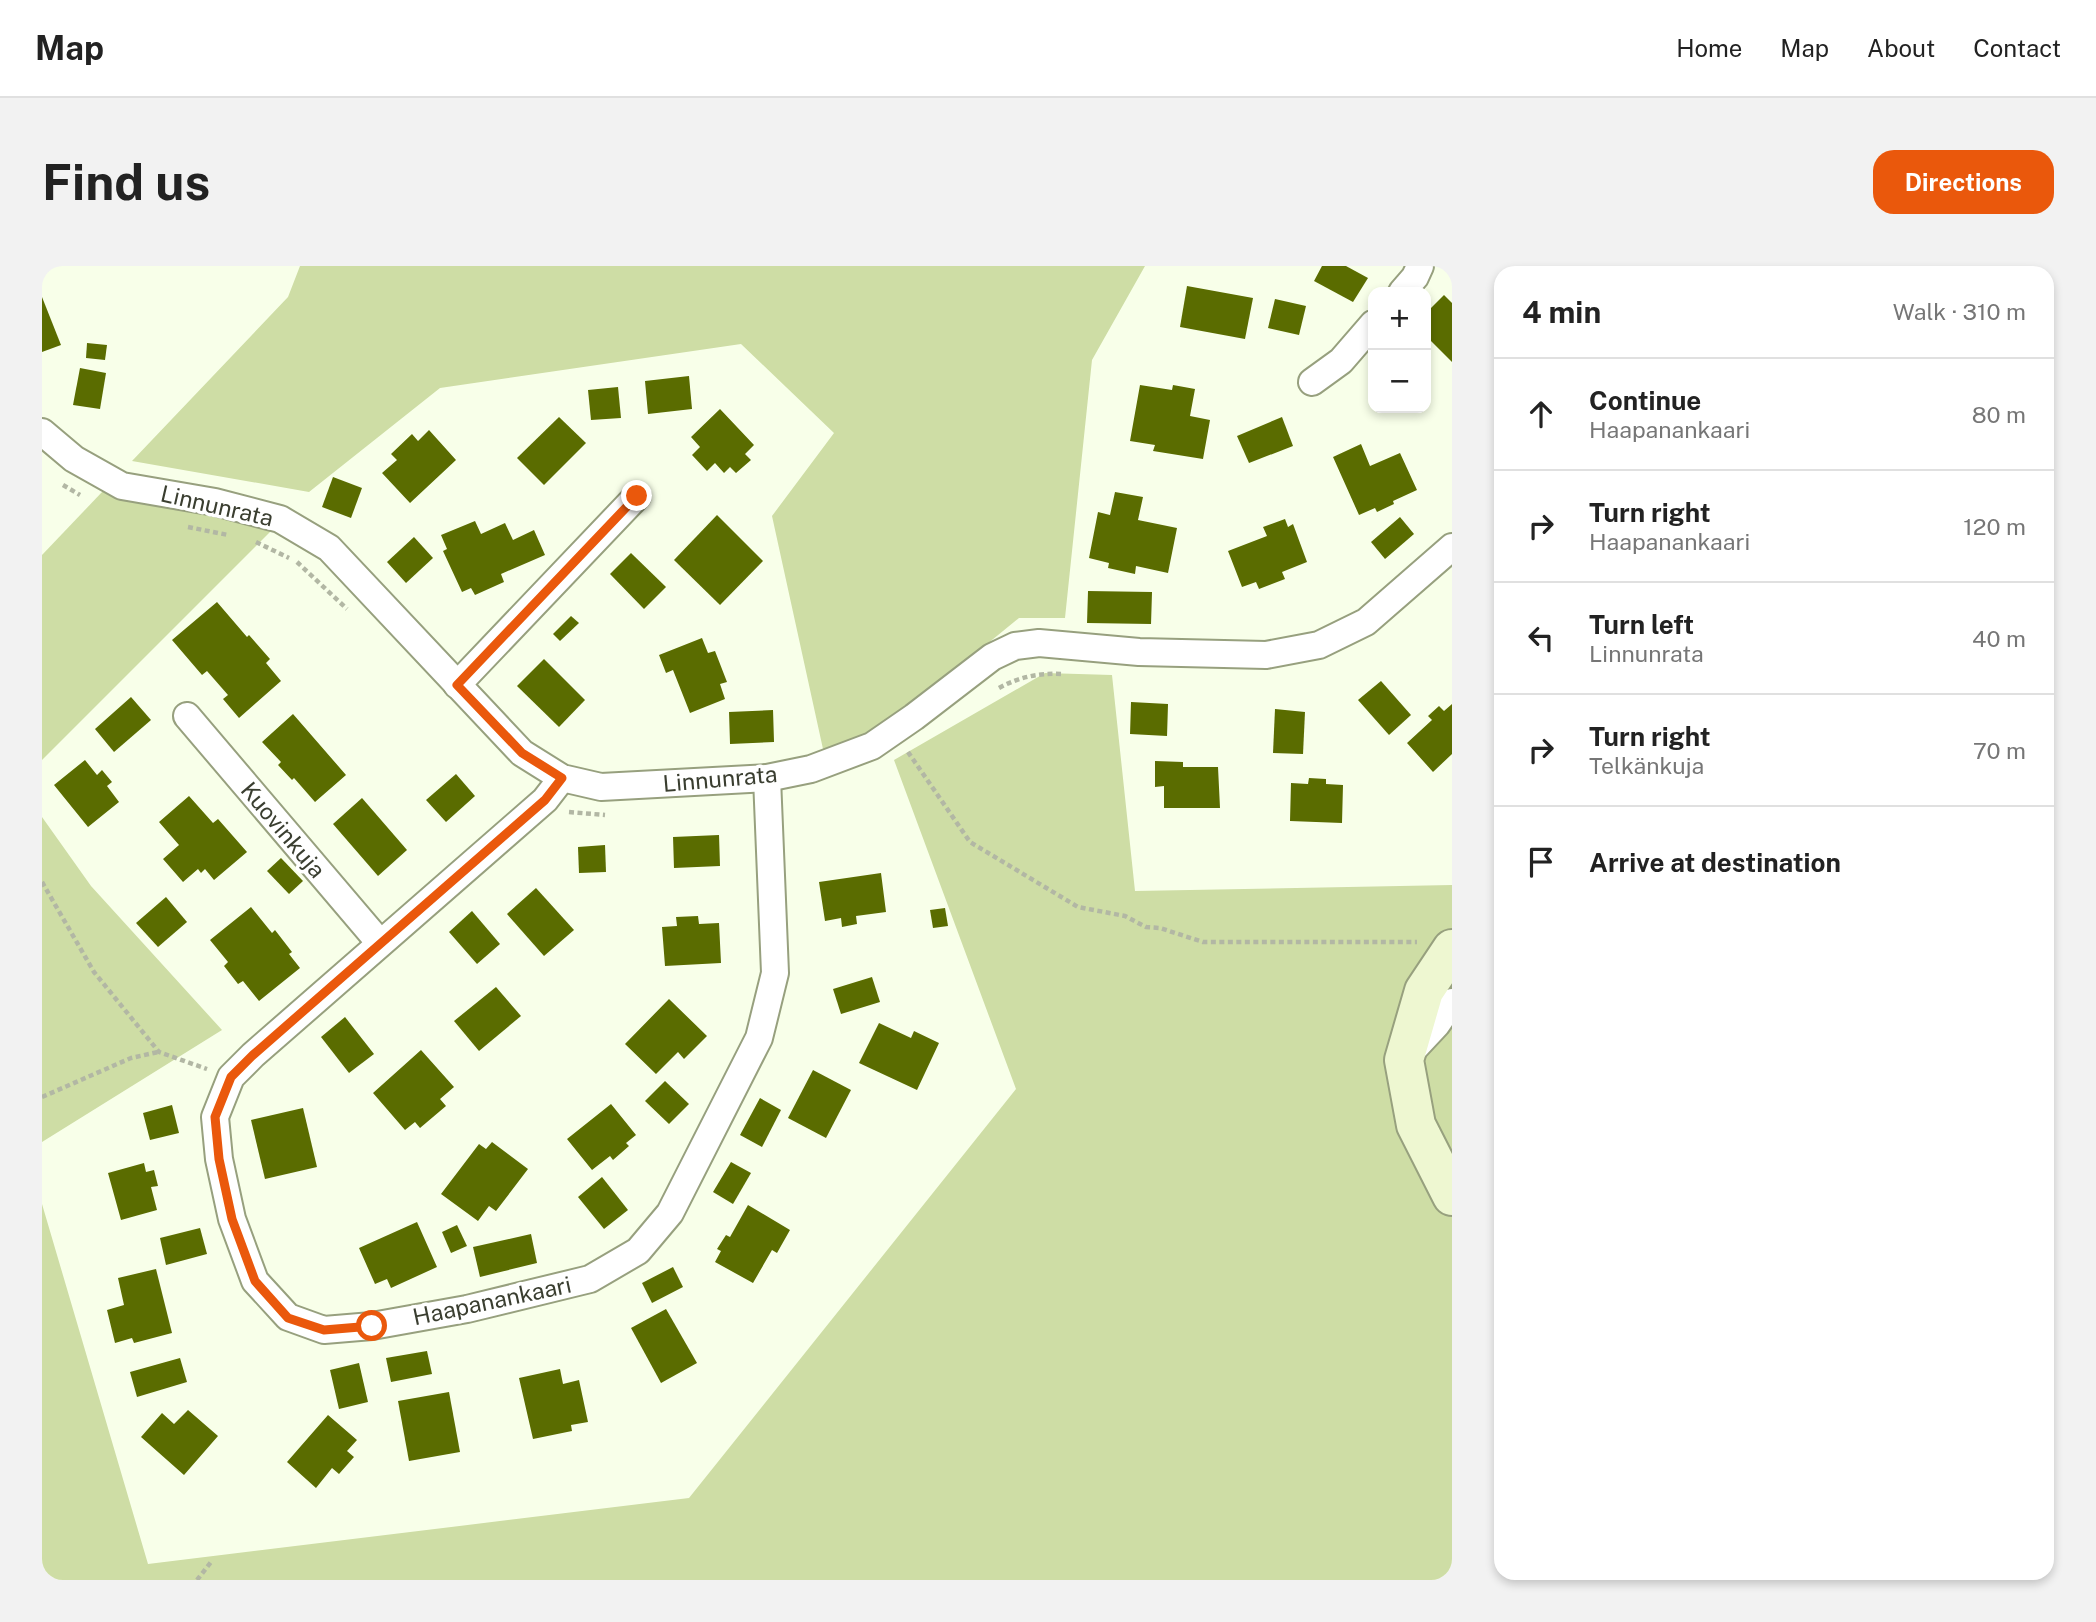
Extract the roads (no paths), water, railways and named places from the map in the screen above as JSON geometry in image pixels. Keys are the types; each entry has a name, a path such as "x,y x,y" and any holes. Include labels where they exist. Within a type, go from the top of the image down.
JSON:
{"street":[{"path":"1406,287 1420,266"},
{"path":"1312,382 1341,361 1368,330"},
{"name":"Linnunrata","path":"42,432 74,459 122,486 215,502 280,519 329,548 522,753 562,778 601,787 767,778 811,769 872,746 992,657 1015,646 1039,643 1139,652 1266,655 1319,645 1366,622 1452,547"},
{"path":"457,685 637,496"},
{"name":"Kuovinkuja","path":"187,716 380,943"},
{"name":"Haapanankaari","path":"562,778 545,800 231,1077 215,1117 219,1159 232,1219 255,1281 288,1318 324,1330 372,1326 467,1309 590,1279 638,1251 670,1213 759,1038 775,973 767,778"},
{"path":"1451,950 1438,997 1404,1060 1416,1125 1452,1196"}]}
